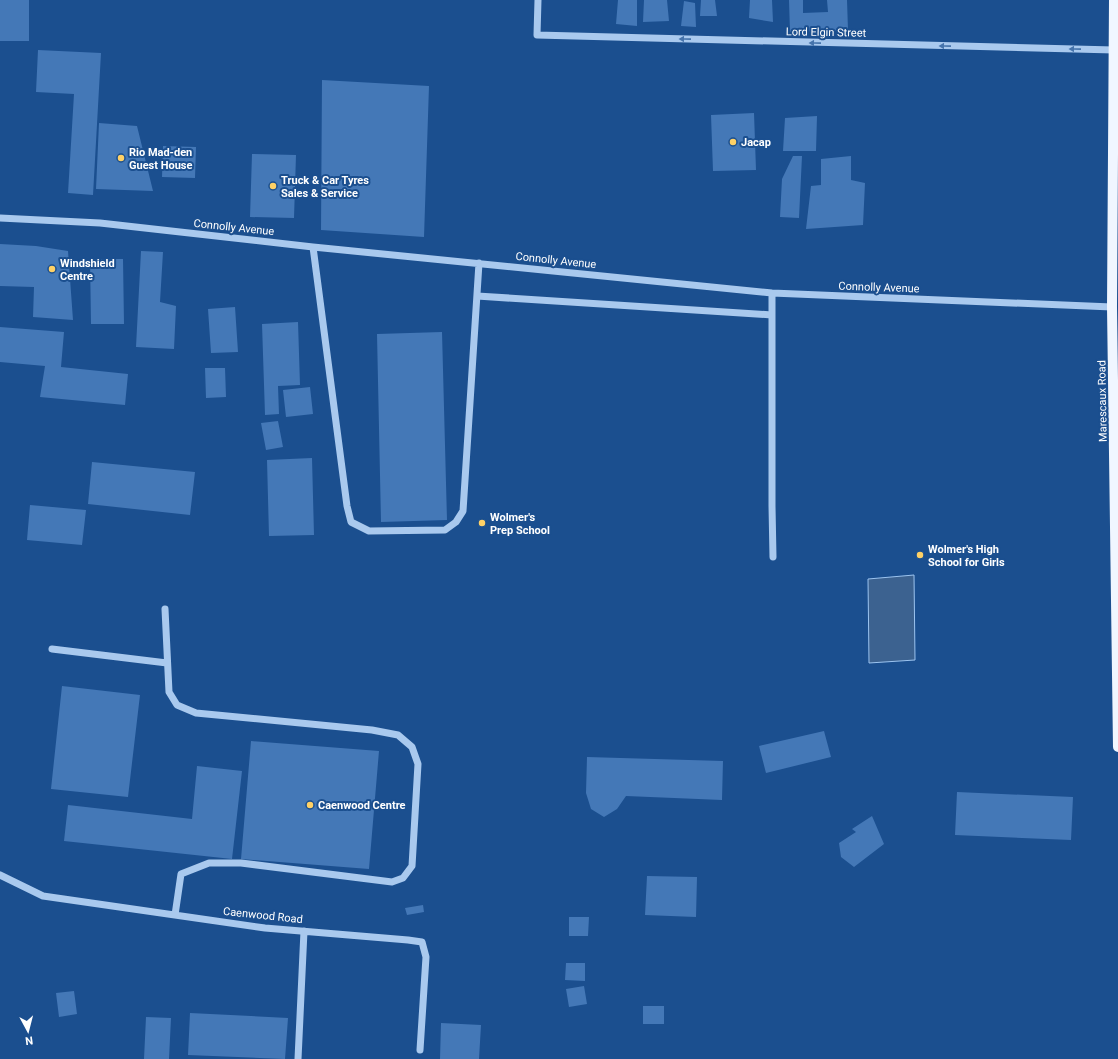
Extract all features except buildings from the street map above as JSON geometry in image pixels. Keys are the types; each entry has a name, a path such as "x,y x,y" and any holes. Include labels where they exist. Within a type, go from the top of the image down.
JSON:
{"main road":[{"name":"Marescaux Road","path":"1114,0 1115,54 1112,307 1118,747"}],"street":[{"name":"Lord Elgin Street","path":"538,0 537,35 1115,54"},
{"name":"Connolly Avenue","path":"0,218 100,223 313,247 772,293 1112,307"},
{"path":"313,247 347,506 351,522 369,531 445,530 456,522 463,511 479,263"},
{"path":"772,293 773,557"},
{"path":"477,296 772,315"},
{"path":"165,608 169,692 177,705 196,713 372,730 398,735 412,748 418,764 412,866 403,878 392,882 241,863 209,862 181,874 176,915"},
{"path":"52,649 167,663"},
{"name":"Caenwood Road","path":"0,875 43,896 265,928 422,942 426,957 420,1050"},
{"path":"298,1059 304,931"}],"water":[{"path":"914,575 915,660 869,663 868,579"}],"place":[{"name":"Jacap","path":"733,142"},
{"name":"Rio Mad-den Guest House","path":"121,158"},
{"name":"Truck & Car Tyres Sales & Service","path":"273,186"},
{"name":"Windshield Centre","path":"52,269"},
{"name":"Wolmer's Prep School","path":"482,523"},
{"name":"Wolmer's High School for Girls","path":"920,555"},
{"name":"Caenwood Centre","path":"310,805"}]}
